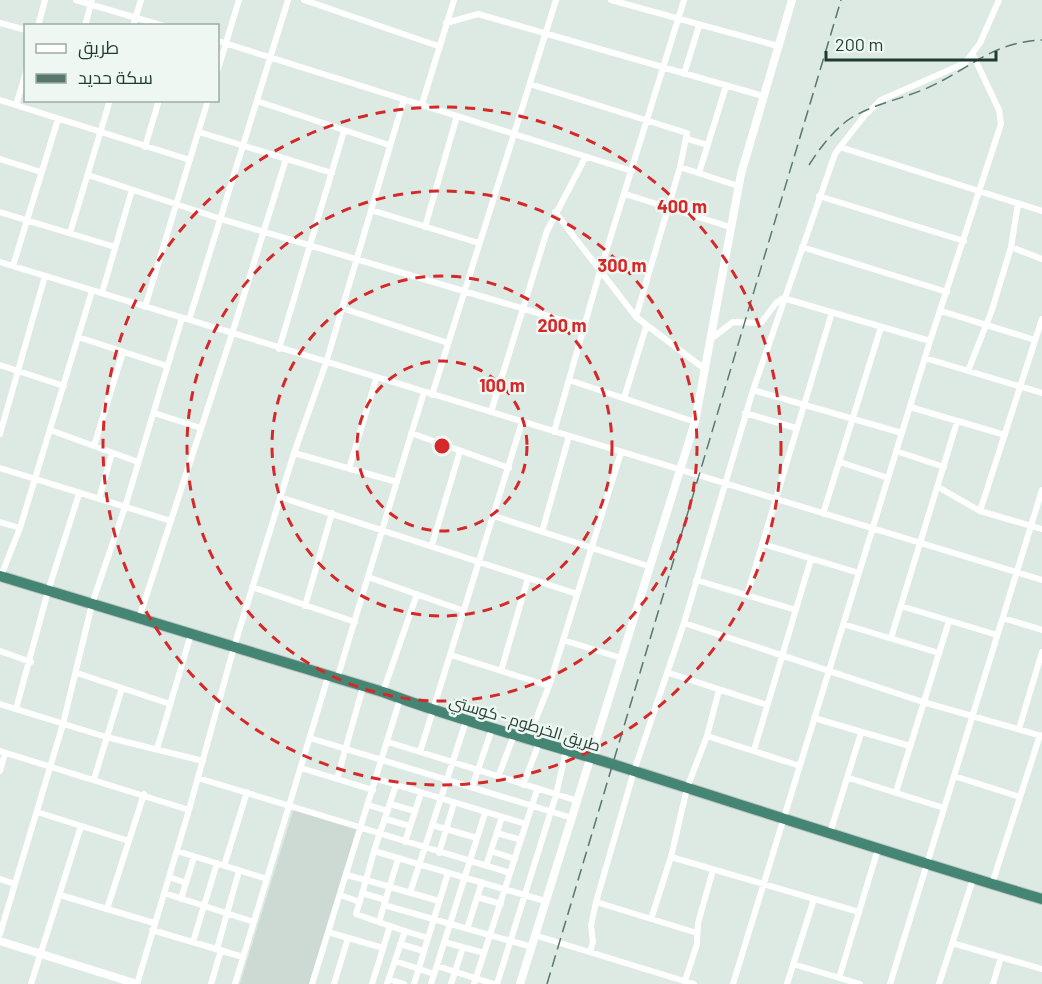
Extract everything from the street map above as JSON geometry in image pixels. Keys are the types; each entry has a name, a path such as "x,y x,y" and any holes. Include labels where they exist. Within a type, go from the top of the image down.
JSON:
{"highway":[{"name":"طريق الخرطوم - كوستي","path":"0,576 383,692 432,711 830,832 927,866 1042,899"}],"street":[{"path":"39,24 45,0"},
{"path":"76,0 92,2 158,24"},
{"path":"134,24 141,0"},
{"path":"219,65 239,0"},
{"path":"189,320 288,0"},
{"path":"304,0 438,46"},
{"path":"422,104 454,0"},
{"path":"432,395 556,0"},
{"path":"611,0 778,46"},
{"path":"554,432 600,271 684,0"},
{"path":"520,984 694,422 712,338 738,186 792,0"},
{"path":"590,952 593,942 591,926 596,902 634,771 669,673 723,484 783,298 819,196 840,147 865,115 881,100 955,69 973,55 999,0"},
{"path":"86,24 92,2"},
{"path":"446,23 478,14 763,96"},
{"path":"0,22 24,29"},
{"path":"684,74 699,26"},
{"path":"219,41 632,171"},
{"path":"733,984 930,341 1001,124 999,110 973,55"},
{"path":"16,105 24,79"},
{"path":"530,84 686,132 688,139 636,317"},
{"path":"699,173 726,86"},
{"path":"0,941 137,984 279,497 326,363 404,99"},
{"path":"0,100 190,160"},
{"path":"257,101 389,145"},
{"path":"70,233 109,102"},
{"path":"146,147 158,102"},
{"path":"145,307 207,102"},
{"path":"425,226 457,116"},
{"path":"13,266 58,119"},
{"path":"279,349 344,131"},
{"path":"199,132 332,173"},
{"path":"688,139 707,145"},
{"path":"840,147 1042,211"},
{"path":"491,412 522,308 555,213 585,158"},
{"path":"0,159 41,172"},
{"path":"139,618 286,159"},
{"path":"680,167 738,186"},
{"path":"88,176 221,219 585,327"},
{"path":"102,293 132,190"},
{"path":"625,194 730,227"},
{"path":"819,196 964,241"},
{"path":"968,371 984,325 992,310 1011,247 1018,204"},
{"path":"371,210 479,243"},
{"path":"0,212 115,247"},
{"path":"555,213 636,317 646,327 706,370"},
{"path":"802,247 947,292"},
{"path":"1011,247 1042,259"},
{"path":"0,262 376,379 1042,580"},
{"path":"0,434 45,276"},
{"path":"0,576 20,528 92,291"},
{"path":"712,338 732,322 761,323 776,303 783,298"},
{"path":"783,298 930,341"},
{"path":"342,308 448,343"},
{"path":"941,311 1035,340"},
{"path":"747,595 832,312"},
{"path":"0,934 63,724 92,604 125,507 182,318"},
{"path":"980,511 1042,319"},
{"path":"624,398 646,327"},
{"path":"823,514 881,327"},
{"path":"78,337 167,366"},
{"path":"94,446 123,352"},
{"path":"925,358 1042,393"},
{"path":"0,365 64,386"},
{"path":"350,469 376,379"},
{"path":"569,380 694,422"},
{"path":"753,390 902,433"},
{"path":"235,984 310,738 355,622 424,392"},
{"path":"910,407 1005,435"},
{"path":"154,413 201,428"},
{"path":"746,413 796,428"},
{"path":"420,752 522,422"},
{"path":"891,638 918,542 938,487 957,422"},
{"path":"50,430 138,462"},
{"path":"411,433 509,468"},
{"path":"542,532 569,436"},
{"path":"432,545 460,451"},
{"path":"896,451 944,467"},
{"path":"523,785 549,686 621,452"},
{"path":"99,499 112,453"},
{"path":"294,453 397,482"},
{"path":"840,462 888,478"},
{"path":"0,468 171,521"},
{"path":"938,487 980,511 1042,529"},
{"path":"890,984 1042,490"},
{"path":"16,709 31,662 48,591 79,494"},
{"path":"279,497 577,594"},
{"path":"305,606 332,513"},
{"path":"494,516 648,566"},
{"path":"0,522 20,528"},
{"path":"763,544 859,573"},
{"path":"754,750 811,559"},
{"path":"368,577 464,611"},
{"path":"501,671 528,578"},
{"path":"696,580 796,610"},
{"path":"252,587 355,622"},
{"path":"383,692 417,594"},
{"path":"901,606 998,635"},
{"path":"1003,618 1042,630"},
{"path":"896,792 949,621"},
{"path":"684,623 923,702 1041,736 992,884"},
{"path":"843,624 939,653"},
{"path":"157,749 191,634"},
{"path":"563,640 621,658"},
{"path":"0,651 31,662"},
{"path":"1019,729 1042,652"},
{"path":"451,655 549,686"},
{"path":"77,673 170,704"},
{"path":"669,673 768,705"},
{"path":"1033,682 1042,685"},
{"path":"337,779 363,687"},
{"path":"94,779 122,688"},
{"path":"651,919 671,857 687,788 707,736 719,690"},
{"path":"312,984 400,699"},
{"path":"0,704 106,737 203,762"},
{"path":"814,718 910,746"},
{"path":"410,893 466,721"},
{"path":"472,787 492,729"},
{"path":"830,832 849,778 861,733"},
{"path":"498,777 514,735"},
{"path":"707,736 800,766"},
{"path":"310,738 572,818"},
{"path":"388,742 578,801"},
{"path":"395,961 418,969 455,973 475,981 495,984 551,812 566,751"},
{"path":"0,771 3,752 144,794 189,810"},
{"path":"301,768 373,790"},
{"path":"954,776 1020,797"},
{"path":"198,778 510,873"},
{"path":"849,778 945,808"},
{"path":"377,779 526,824"},
{"path":"396,785 374,851 357,915 428,938"},
{"path":"475,981 537,790"},
{"path":"193,942 204,906 247,792"},
{"path":"405,842 421,793"},
{"path":"107,909 144,794"},
{"path":"439,853 454,803"},
{"path":"368,805 415,811"},
{"path":"37,812 129,841"},
{"path":"432,984 485,813"},
{"path":"486,866 502,817"},
{"path":"385,819 410,826"},
{"path":"432,825 477,838"},
{"path":"31,984 81,826"},
{"path":"497,833 521,840"},
{"path":"839,978 879,849"},
{"path":"177,851 267,879"},
{"path":"374,851 545,901"},
{"path":"491,852 515,859"},
{"path":"181,899 194,857"},
{"path":"671,857 859,912"},
{"path":"379,922 398,859"},
{"path":"685,981 699,917 713,870"},
{"path":"211,984 239,871"},
{"path":"414,984 448,873"},
{"path":"346,875 439,901"},
{"path":"169,877 186,883"},
{"path":"0,879 15,884"},
{"path":"939,984 973,879"},
{"path":"467,929 482,882"},
{"path":"164,893 254,922"},
{"path":"362,893 433,919 531,947"},
{"path":"60,895 107,909 193,942 243,957"},
{"path":"340,895 360,902"},
{"path":"477,897 501,904"},
{"path":"786,984 814,899"},
{"path":"596,902 697,933"},
{"path":"372,984 390,926"},
{"path":"404,984 388,981 405,931"},
{"path":"328,932 383,948"},
{"path":"534,935 694,984"},
{"path":"334,984 348,938"},
{"path":"444,942 484,953"},
{"path":"952,942 1042,969"},
{"path":"400,944 424,951"},
{"path":"452,984 462,947"},
{"path":"993,984 1001,957"},
{"path":"793,964 860,984"}],"shaded area":[{"path":"294,808 358,827 310,984 240,984"}],"railway":[{"path":"547,984 841,0"},
{"path":"809,165 831,135 857,115 941,82 994,51 1024,42 1042,40"}]}
